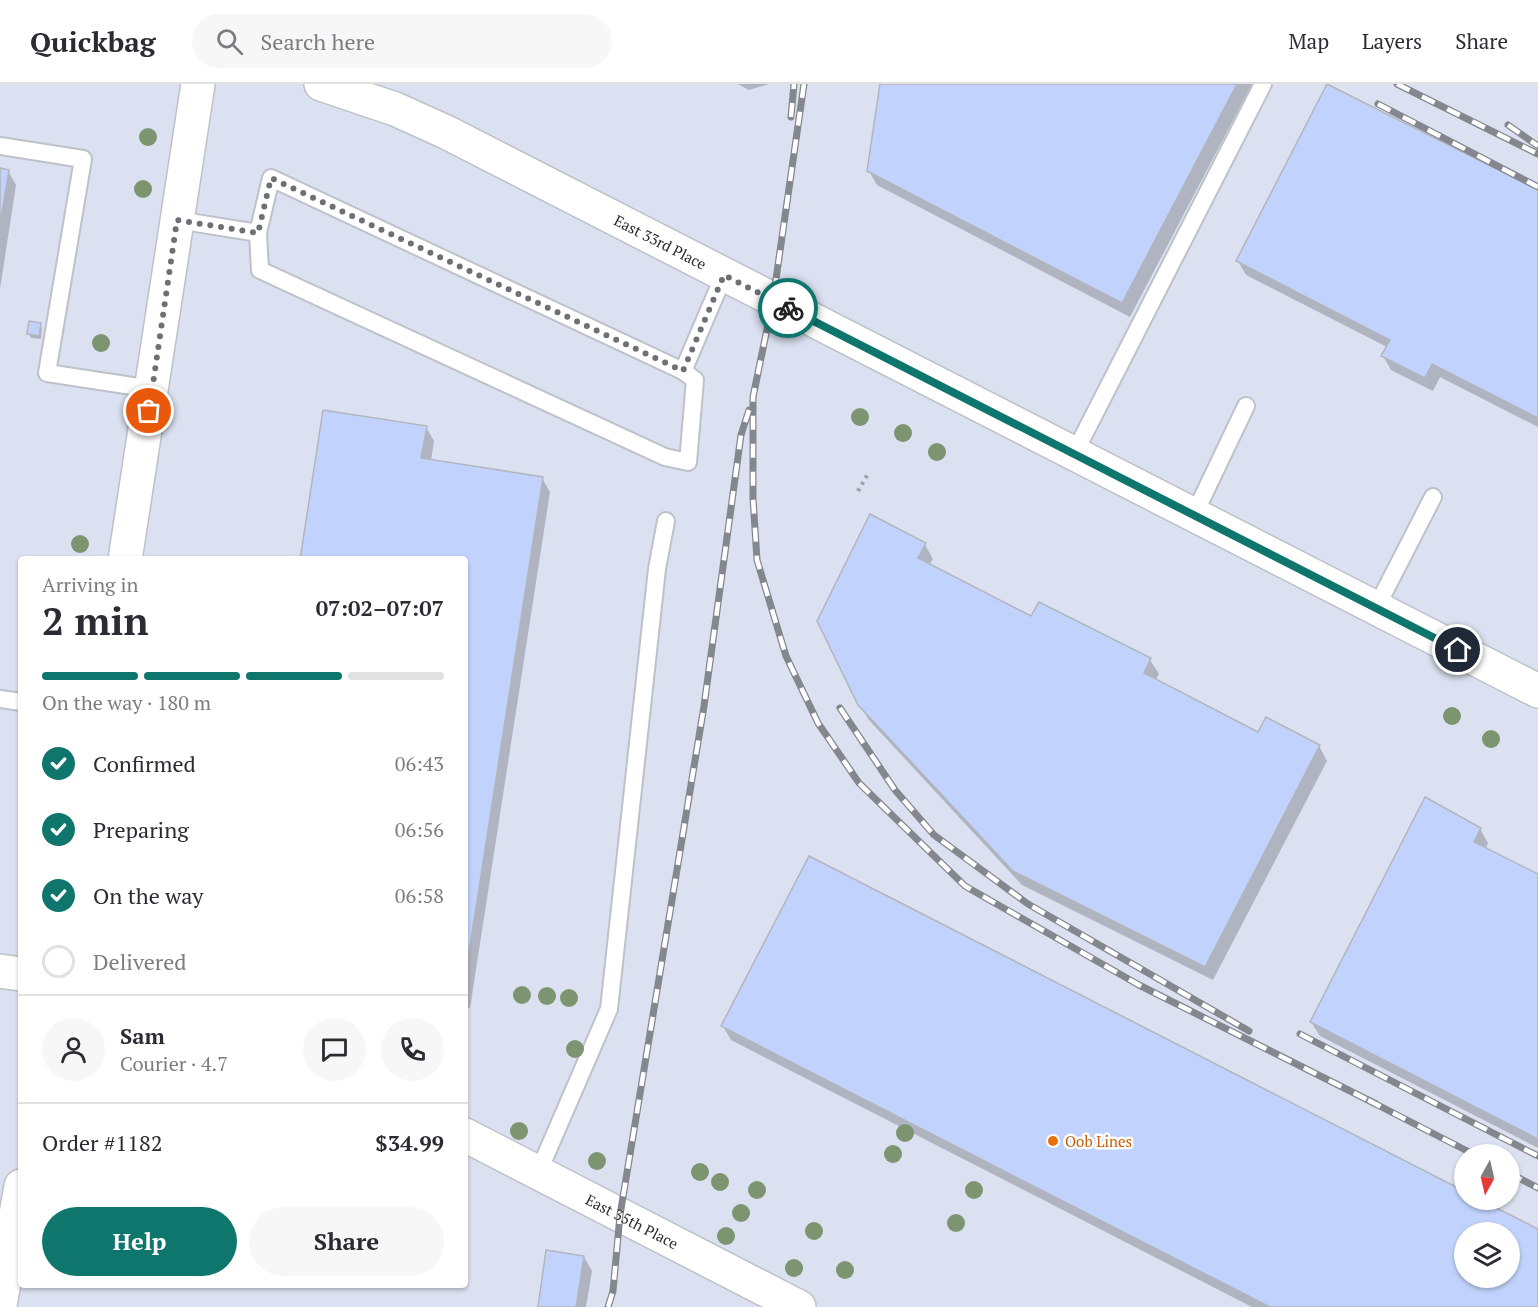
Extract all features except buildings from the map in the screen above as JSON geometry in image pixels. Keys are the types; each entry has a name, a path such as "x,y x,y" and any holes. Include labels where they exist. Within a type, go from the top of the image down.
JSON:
{"street":[{"path":"126,556 198,84"},
{"name":"East 33rd Place","path":"321,84 395,109 446,132 1538,691"},
{"path":"0,971 18,974"},
{"name":"East 35th Place","path":"468,1137 799,1307"},
{"path":"0,1305 18,1203"}],"lane":[{"path":"1074,454 1263,84"},
{"path":"0,146 83,159 47,373 152,389"},
{"path":"271,178 683,371 695,380 688,462 665,456 260,270 258,233 271,178"},
{"path":"177,220 258,233"},
{"path":"683,371 724,275"},
{"path":"1194,515 1246,406"},
{"path":"1376,608 1433,497"},
{"path":"538,1173 609,1009 657,569 666,521"},
{"path":"0,699 18,702"}],"path":[{"path":"858,491 868,472"}],"shaded area":[{"path":"0,84 1538,84 1538,1307 0,1307"}],"railway":[{"path":"791,117 794,84"},
{"path":"804,84 773,300 753,397 753,498 757,560 786,656 818,723 859,783 965,886 1139,985 1376,1104"},
{"path":"1397,84 1538,154"},
{"path":"1378,104 1538,187"},
{"path":"1508,125 1538,146"},
{"path":"608,1307 613,1291 620,1215 704,706 741,435 749,410"},
{"path":"840,708 895,790 934,835 1028,904 1249,1031"},
{"path":"1300,1034 1538,1156"},
{"path":"1368,1100 1454,1144"},
{"path":"1520,1179 1538,1188"}],"way so far":[{"path":"149,411 177,220 258,233 271,178 683,371 724,275 788,308"}],"place":[{"name":"Oob Lines","path":"1053,1141"}],"route":[{"path":"788,308 1458,650"}]}
